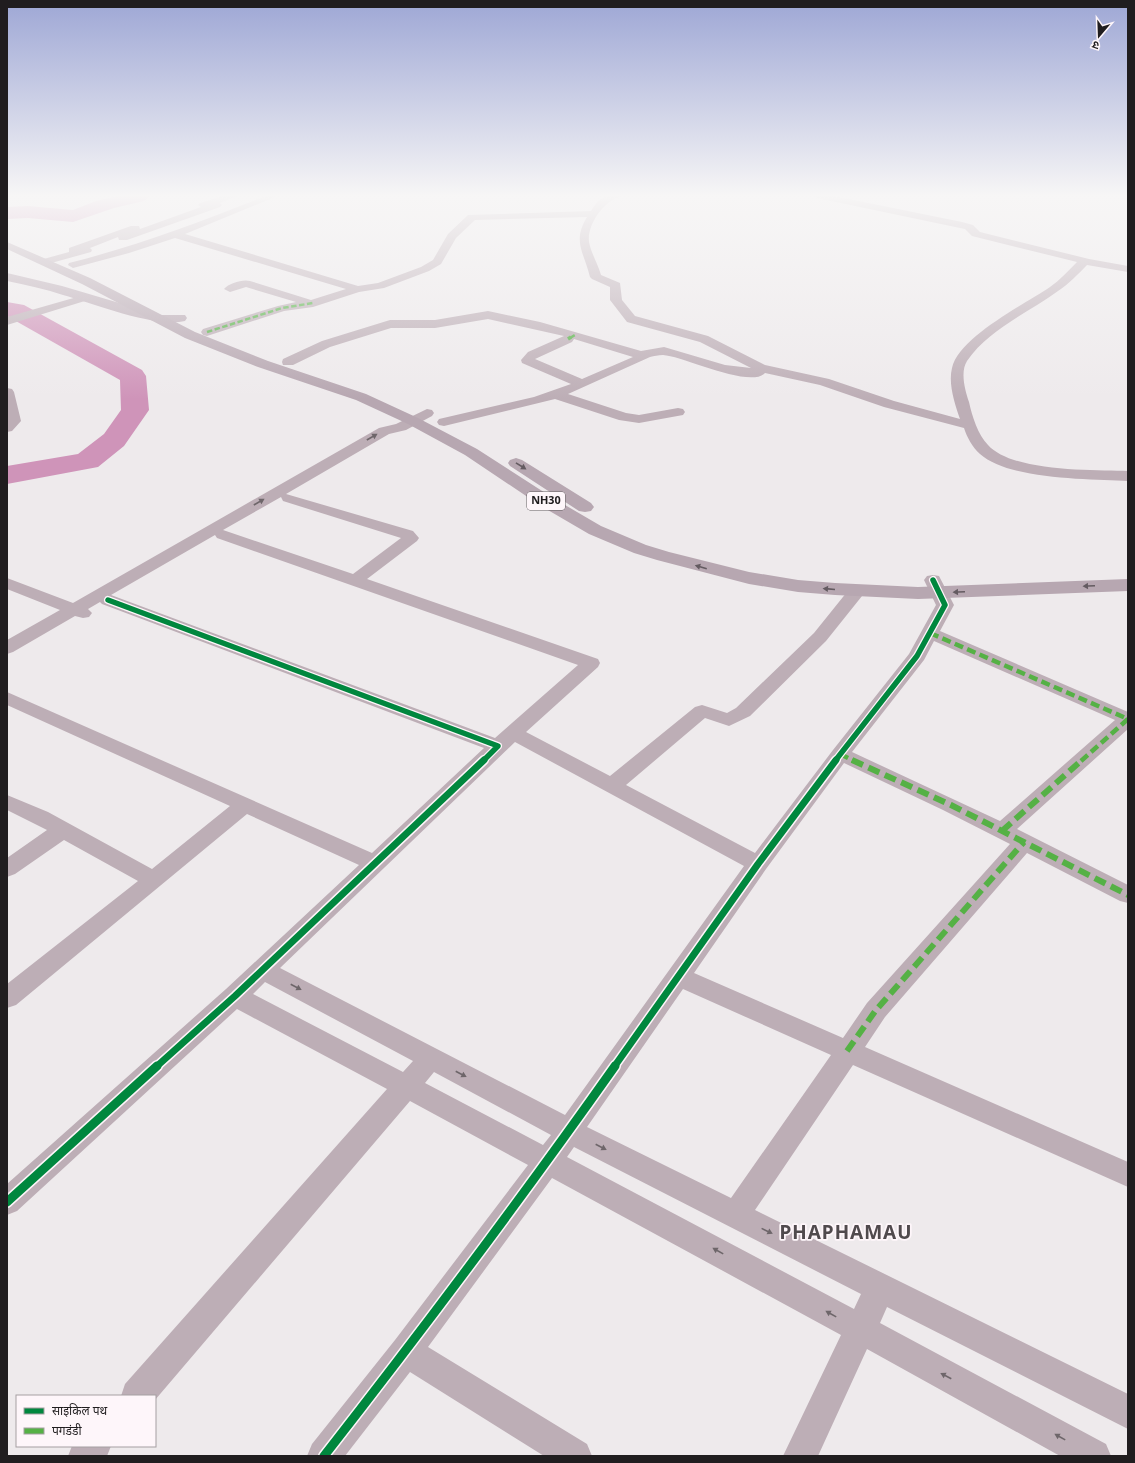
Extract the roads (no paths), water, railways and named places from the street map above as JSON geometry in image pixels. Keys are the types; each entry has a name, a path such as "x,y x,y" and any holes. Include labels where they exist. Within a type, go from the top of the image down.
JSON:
{"highway":[{"name":"NH30","path":"55,263 91,284 205,342 354,395 414,420 444,422 520,465 599,515 661,541 696,552 786,571 936,586 1128,585"},
{"name":"NH30","path":"66,263 73,265 207,332 288,362 348,381 471,452 581,522 640,549 708,569 749,578 798,586 856,591 1128,573"}],"street":[{"path":"73,265 80,263"},
{"path":"270,263 358,290"},
{"path":"207,332 282,308 313,303 358,290 380,286 425,269 435,263"},
{"path":"591,263 596,278 616,285 616,300 627,316 642,323 704,339 761,368 824,382 889,404 971,426"},
{"path":"1083,263 1059,286 1029,303 990,332 962,360 958,370 959,390 977,440 986,452 1022,467 1082,474 1128,476"},
{"path":"1097,263 1128,269"},
{"path":"7,277 159,319 180,318"},
{"path":"230,288 246,282 313,303"},
{"path":"7,321 84,298"},
{"path":"288,362 326,344 390,324 424,325 488,315 536,325 609,344 645,356"},
{"path":"568,338 532,355 527,360 572,379 580,384"},
{"path":"444,422 500,410 555,394 645,356 663,351 722,368 758,373 767,369"},
{"path":"7,392 14,421 7,428"},
{"path":"555,394 629,418 645,418 678,412"},
{"path":"7,648 79,612 108,600 400,435 414,420"},
{"path":"7,660 79,612 384,430 414,420"},
{"path":"288,498 408,534 411,538 356,580"},
{"path":"7,1202 235,996 506,739 591,663 223,535"},
{"path":"7,583 79,612"},
{"path":"324,1456 406,1351 548,1161 758,864 840,754 917,656 945,605 936,586"},
{"path":"611,786 702,711 729,720 742,712 820,638 856,591"},
{"path":"108,600 506,739 611,786 758,864"},
{"path":"735,1216 876,1010 1013,837 1128,719 930,633"},
{"path":"7,698 374,863"},
{"path":"840,754 951,805 1128,895"},
{"path":"7,802 154,880"},
{"path":"7,998 245,805"},
{"path":"7,869 62,830"},
{"path":"262,969 569,1131 735,1216 1128,1412"},
{"path":"678,976 1128,1175"},
{"path":"235,996 712,1248 860,1330 1094,1456"},
{"path":"138,1395 431,1058"},
{"path":"800,1456 880,1288"},
{"path":"406,1351 575,1456"},
{"path":"85,1456 93,1447"}],"waterway":[{"path":"7,309 15,310 133,376 135,410 114,440 87,461 7,475"}],"district":[{"name":"PHAPHAMAU","path":"846,1234"}]}
